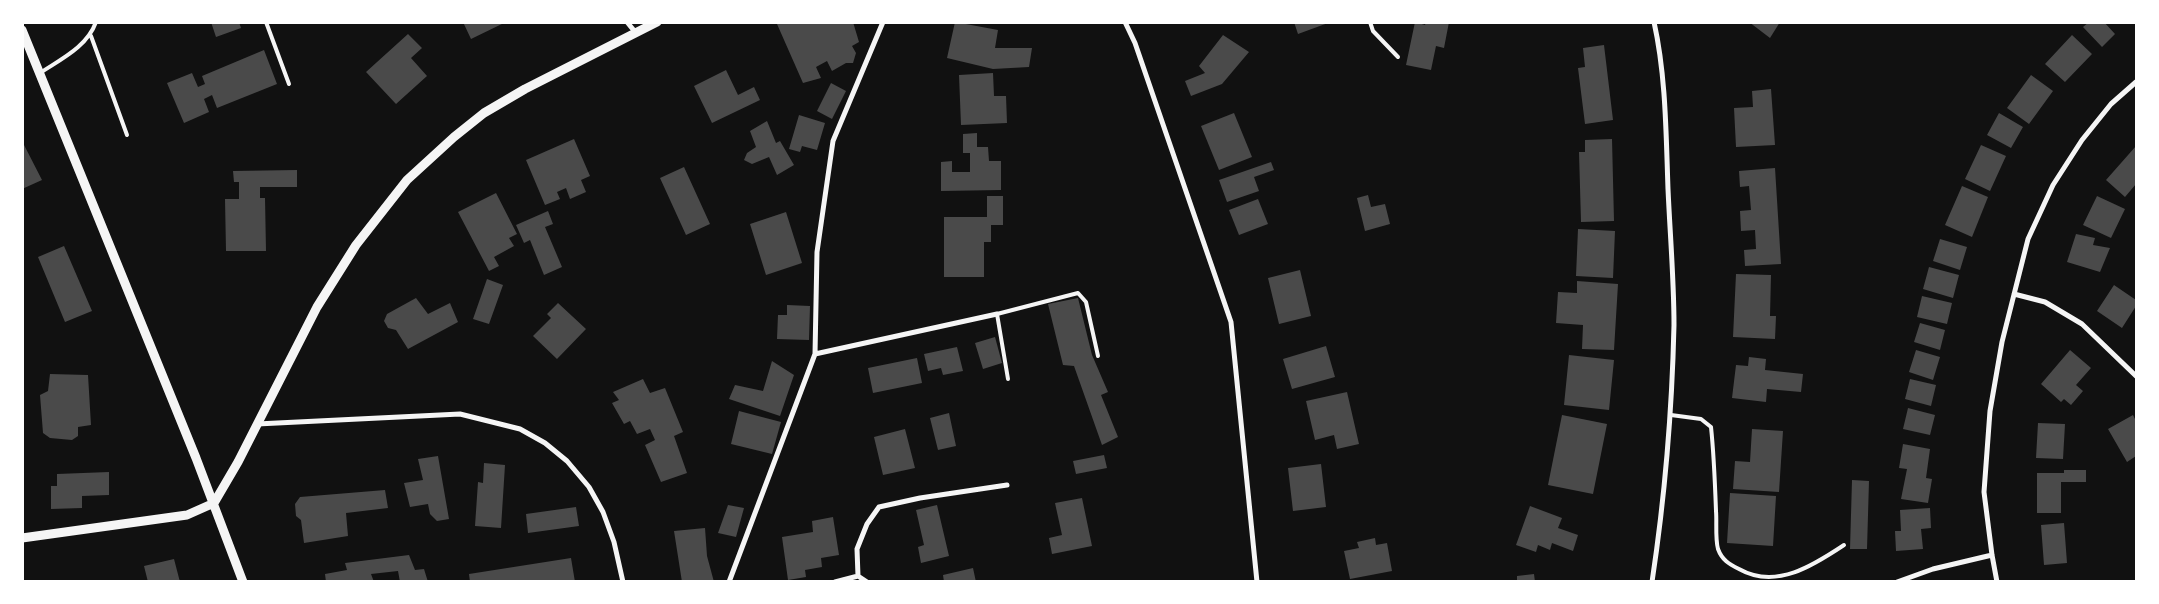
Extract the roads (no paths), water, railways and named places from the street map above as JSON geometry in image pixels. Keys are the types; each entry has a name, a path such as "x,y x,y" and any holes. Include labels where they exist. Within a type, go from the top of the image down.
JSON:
{"street":[{"path":"627,22 636,33"},
{"path":"22,538 187,515 214,503 238,462 317,307 356,245 407,180 454,137 484,113 525,89 657,22"},
{"path":"729,582 815,354 817,252 833,140 883,22"},
{"path":"1125,22 1138,51 1231,322 1257,582"},
{"path":"1652,582 1661,524 1671,415 1674,323 1659,45 1654,22"},
{"path":"22,30 214,503 243,582"},
{"path":"1997,582 1984,492 1990,411 2002,342 2028,239 2053,184 2082,140 2111,104 2136,82"},
{"path":"2014,294 2045,302 2082,324 2136,376"},
{"path":"815,354 998,314"},
{"path":"256,424 460,414 520,429 545,443 560,455 589,487 603,512 614,542 623,582"},
{"path":"858,576 857,549 868,524 879,507 920,498 1007,485"},
{"path":"1897,582 1933,569 1992,554"},
{"path":"835,582 858,576 867,582"}],"lane":[{"path":"40,73 91,36 96,22"},
{"path":"266,22 289,84"},
{"path":"1370,22 1373,31 1398,57"},
{"path":"91,36 127,135"},
{"path":"1008,379 998,314 1078,293 1086,302 1098,356"},
{"path":"1671,415 1701,418 1711,427 1715,464 1718,548 1724,561 1746,573 1773,577 1794,573 1814,566 1844,545"}]}
